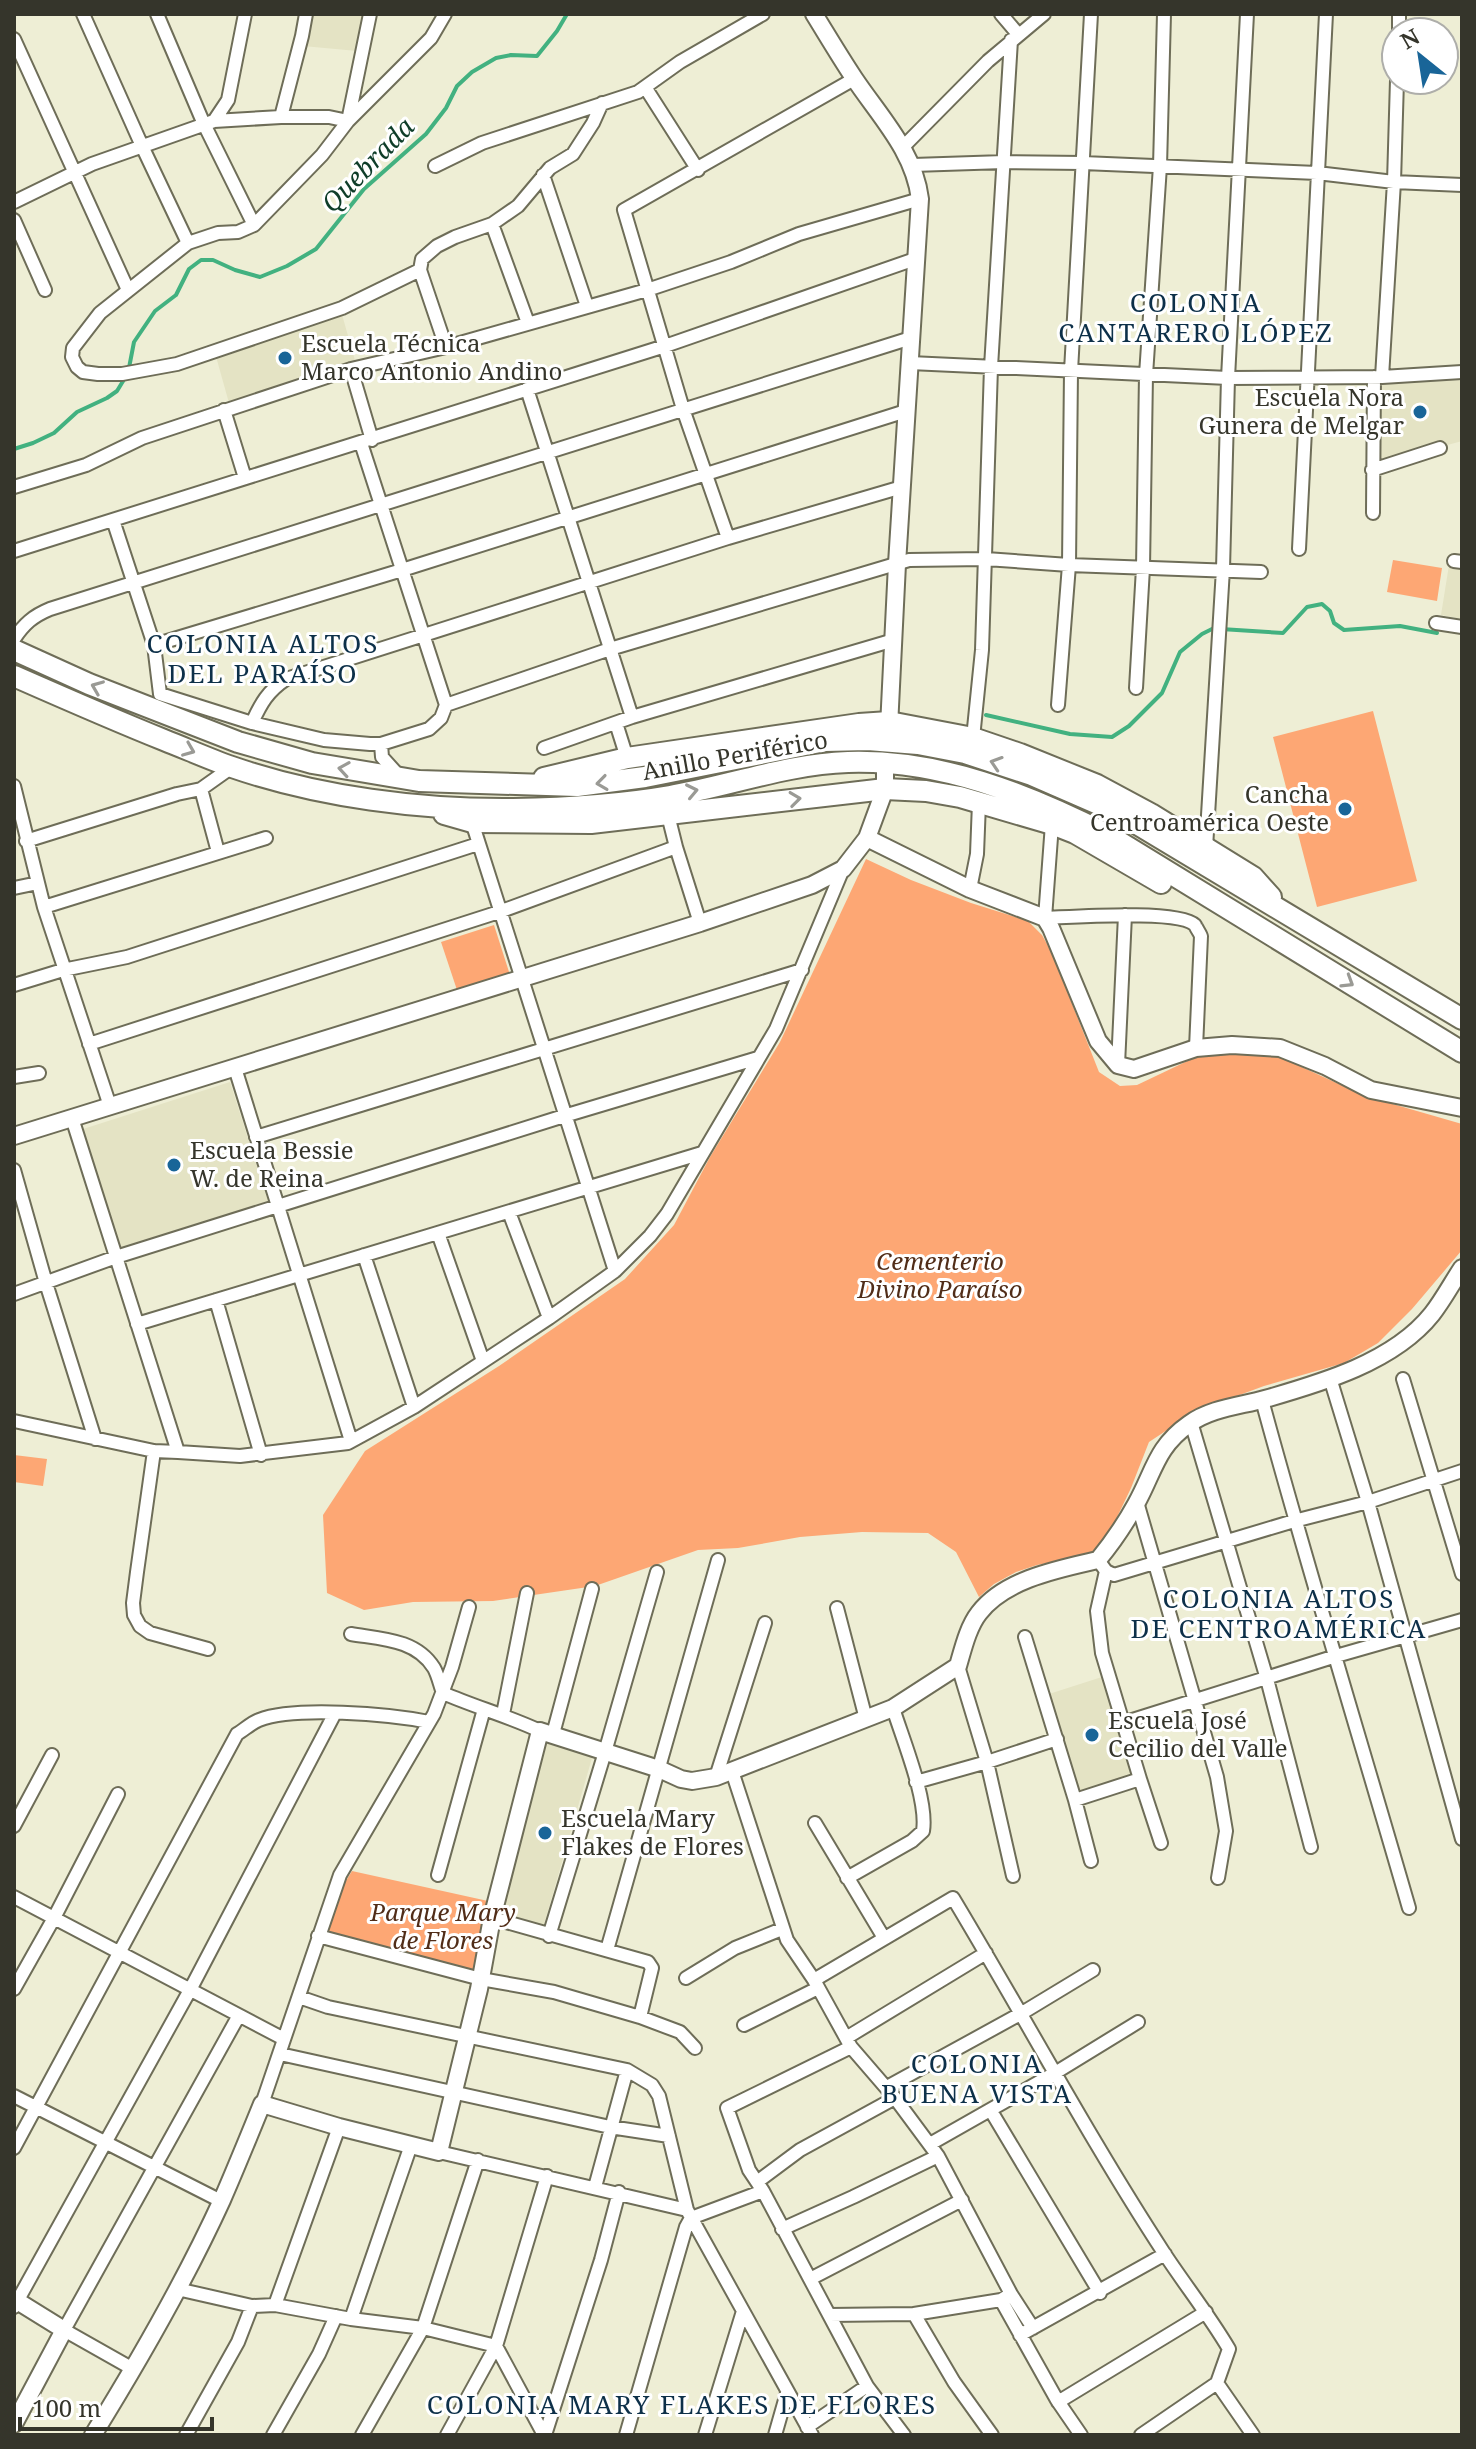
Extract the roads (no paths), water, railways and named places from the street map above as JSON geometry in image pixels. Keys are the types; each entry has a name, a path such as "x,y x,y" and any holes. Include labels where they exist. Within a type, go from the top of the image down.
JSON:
{"highway":[{"name":"Anillo Periférico","path":"14,650 89,684 238,742 312,763 401,778 577,786 645,777 825,741 918,744 965,753 1071,790 1117,812 1462,1019"},
{"name":"Anillo Periférico","path":"14,676 82,707 232,767 308,787 413,805 510,809 583,807 668,796 811,766 847,762 929,767 1017,793 1108,835 1462,1052"},
{"path":"514,785 627,758 859,724 889,724 973,738 1097,785 1151,814 1253,877 1288,914"},
{"path":"413,805 472,822 591,823 668,815 885,781 979,803 1075,833 1221,917 1282,941"}],"street":[{"path":"83,14 188,243"},
{"path":"157,14 254,225"},
{"path":"207,121 228,100 245,14"},
{"path":"281,117 306,14"},
{"path":"348,121 370,14"},
{"path":"420,270 342,308 177,364 122,374 83,372 72,357 73,348 100,313 188,243 218,233 238,232 254,225 322,155 348,121 431,38 445,14"},
{"path":"435,166 482,143 638,92 680,62 763,14"},
{"path":"814,14 854,79 903,147 913,165 920,199 889,724"},
{"path":"973,738 982,650 991,367 1014,37 1001,14"},
{"path":"903,147 1014,37 1044,14"},
{"path":"1058,705 1069,565 1071,371 1091,14"},
{"path":"1136,688 1143,568 1146,375 1160,166 1164,14"},
{"path":"1206,848 1223,569 1228,378 1247,14"},
{"path":"1299,549 1326,14"},
{"path":"14,39 128,290"},
{"path":"728,538 683,409 624,210 854,79"},
{"path":"645,87 698,170"},
{"path":"1373,513 1372,470 1394,182 1397,96"},
{"path":"446,347 420,270 422,259 437,246 492,224 518,206 543,175 573,154 602,103"},
{"path":"14,202 140,141 207,121 329,117 348,121"},
{"path":"913,165 1083,163 1317,173 1394,182 1462,185"},
{"path":"543,175 587,306"},
{"path":"14,487 86,465 142,438 351,369 446,347 647,290 731,262 799,234 920,199"},
{"path":"14,220 45,290"},
{"path":"492,224 528,323"},
{"path":"14,551 665,346 915,259"},
{"path":"14,639 33,616 50,609 911,338"},
{"path":"910,363 1228,378 1378,377 1462,372"},
{"path":"113,520 154,645 160,694 252,723 324,740 381,744 429,729 441,718 446,705 383,505 351,369"},
{"path":"527,389 632,717"},
{"path":"224,410 245,478"},
{"path":"154,645 906,411"},
{"path":"1372,470 1440,448"},
{"path":"252,723 263,699 286,679 728,538 902,487"},
{"path":"446,705 610,649 921,558 1261,572"},
{"path":"1436,623 1462,627"},
{"path":"544,748 632,717 894,640"},
{"path":"616,723 627,758"},
{"path":"381,744 382,757 401,778"},
{"path":"26,841 201,789 232,767"},
{"path":"14,1408 16,1421 154,1451 261,1455 351,1441 414,1407 615,1271 667,1214 776,1029 843,869 867,838 885,781"},
{"path":"14,786 18,818 44,907 110,1106"},
{"path":"201,789 218,852"},
{"path":"970,889 977,854 979,803"},
{"path":"668,815 700,923"},
{"path":"472,822 615,1271"},
{"path":"1052,824 1045,918 1098,1041 1118,1065 1134,1069 1196,1048 1232,1045 1280,1048 1325,1066 1371,1090 1462,1108"},
{"path":"44,907 266,838"},
{"path":"867,838 970,889 1045,918 1125,915 1181,919 1195,925 1201,936 1196,1048"},
{"path":"14,985 63,970 127,957 478,844"},
{"path":"89,1044 499,912 676,847"},
{"path":"14,1136 700,923 812,885 843,869"},
{"path":"14,888 38,883"},
{"path":"1118,1065 1125,915"},
{"path":"256,1137 802,970"},
{"path":"14,1294 116,1257 758,1058"},
{"path":"235,1068 351,1441"},
{"path":"14,1077 39,1073"},
{"path":"72,1118 178,1452"},
{"path":"137,1324 702,1153"},
{"path":"14,1170 95,1439"},
{"path":"509,1212 549,1318"},
{"path":"438,1233 483,1361"},
{"path":"364,1255 414,1407"},
{"path":"1161,1843 1102,1653 1097,1611 1102,1566 1137,1502 1152,1466 1170,1439 1191,1422 1224,1408 1262,1400 1330,1378 1393,1350 1432,1315 1462,1268"},
{"path":"216,1300 261,1455"},
{"path":"1330,1378 1462,1839"},
{"path":"1403,1379 1462,1574"},
{"path":"1262,1400 1294,1521 1409,1908"},
{"path":"1191,1422 1267,1679 1311,1847"},
{"path":"154,1451 133,1603 134,1615 140,1626 150,1633 208,1649"},
{"path":"1013,1876 987,1762 958,1666 978,1613 1000,1594 1039,1574 1102,1566 1114,1575 1368,1502 1462,1471"},
{"path":"1137,1502 1217,1777 1226,1831 1218,1878"},
{"path":"607,1950 718,1560"},
{"path":"549,1936 657,1572"},
{"path":"439,2152 481,1979 492,1918 546,1732 592,1589"},
{"path":"503,1714 527,1593"},
{"path":"95,2434 177,2289 221,2201 262,2104 340,1875 443,1693 469,1607"},
{"path":"837,1608 866,1719"},
{"path":"1123,1723 1462,1620"},
{"path":"765,1623 724,1774 782,1929 848,2042 887,2087 938,2156 962,2200 1020,2335 1058,2402 1081,2435"},
{"path":"351,1634 402,1642 421,1653 434,1668 443,1693 473,1706 692,1781 724,1774 893,1708 958,1666"},
{"path":"1025,1637 1091,1861"},
{"path":"847,1878 920,1836 925,1821 893,1708"},
{"path":"438,1875 484,1709"},
{"path":"14,2148 237,1734 257,1721 279,1715 335,1713 429,1722"},
{"path":"133,2369 15,2302 190,1990 335,1713"},
{"path":"916,1782 1057,1739"},
{"path":"14,1826 52,1755"},
{"path":"1075,1800 1140,1779"},
{"path":"14,1989 118,1794"},
{"path":"815,1823 884,1938"},
{"path":"14,1897 284,2039"},
{"path":"744,2025 953,1898 1165,2254 1229,2349 1217,2383 1141,2435"},
{"path":"492,1918 648,1962 652,1968 640,2017"},
{"path":"686,1978 735,1948 782,1929"},
{"path":"318,1936 481,1979 554,1992 640,2017 680,2032 695,2048"},
{"path":"904,2435 867,2386 749,2170 727,2108 848,2042 986,1953"},
{"path":"887,2087 1093,1970"},
{"path":"299,1997 328,2007 627,2070 652,2085 659,2096 689,2214 809,2431 867,2386"},
{"path":"14,2424 238,2017"},
{"path":"930,2144 1138,2022"},
{"path":"280,2054 453,2094 610,2127 669,2136"},
{"path":"595,2187 627,2070"},
{"path":"14,2096 221,2201"},
{"path":"262,2104 439,2152 619,2192 689,2214 760,2186 800,2150 895,2098"},
{"path":"991,2111 1100,2293"},
{"path":"275,2305 339,2127"},
{"path":"351,2319 411,2145"},
{"path":"782,2229 938,2156"},
{"path":"362,2435 423,2328 478,2160"},
{"path":"447,2435 496,2346 547,2176"},
{"path":"545,2435 601,2260 619,2192"},
{"path":"810,2279 962,2200"},
{"path":"626,2435 689,2214"},
{"path":"1020,2335 1165,2254"},
{"path":"177,2289 252,2306 275,2305 423,2328 496,2346 545,2435"},
{"path":"1006,2297 1033,2328"},
{"path":"829,2315 914,2314 1006,2297"},
{"path":"186,2435 238,2342 252,2306"},
{"path":"705,2435 743,2311"},
{"path":"1058,2402 1206,2312"},
{"path":"914,2314 954,2382 992,2435"},
{"path":"273,2435 319,2354 336,2316"},
{"path":"1217,2383 1253,2435"},
{"path":"775,2435 787,2393"}],"waterway":[{"name":"Quebrada","path":"14,449 54,433 77,412 117,391 128,373 134,342 155,311 176,295 189,269 201,260 213,260 260,277 316,249 364,189 426,134 446,108 457,86 472,72 496,58 537,56 567,14"},
{"path":"1221,629 1283,633 1307,607 1322,604 1330,611 1334,623 1344,630 1400,626 1437,633"},
{"path":"986,715 1070,734 1112,737 1129,726 1162,693 1180,652 1214,628"}],"place":[{"name":"Escuela Técnica Marco Antonio Andino","path":"285,358"},
{"name":"Escuela Nora Gunera de Melgar","path":"1420,412"},
{"name":"Cancha Centroamérica Oeste","path":"1345,809"},
{"name":"Escuela Bessie W. de Reina","path":"174,1165"},
{"name":"Escuela José Cecilio del Valle","path":"1092,1735"},
{"name":"Escuela Mary Flakes de Flores","path":"545,1833"}],"district":[{"name":"COLONIA CANTARERO LÓPEZ","path":"1196,318"},
{"name":"COLONIA ALTOS DEL PARAÍSO","path":"263,659"},
{"name":"COLONIA ALTOS DE CENTROAMÉRICA","path":"1279,1614"},
{"name":"COLONIA BUENA VISTA","path":"977,2079"},
{"name":"COLONIA MARY FLAKES DE FLORES","path":"682,2405"}],"park label":[{"name":"Cementerio Divino Paraíso","path":"940,1276"},
{"name":"Parque Mary de Flores","path":"443,1927"}]}
